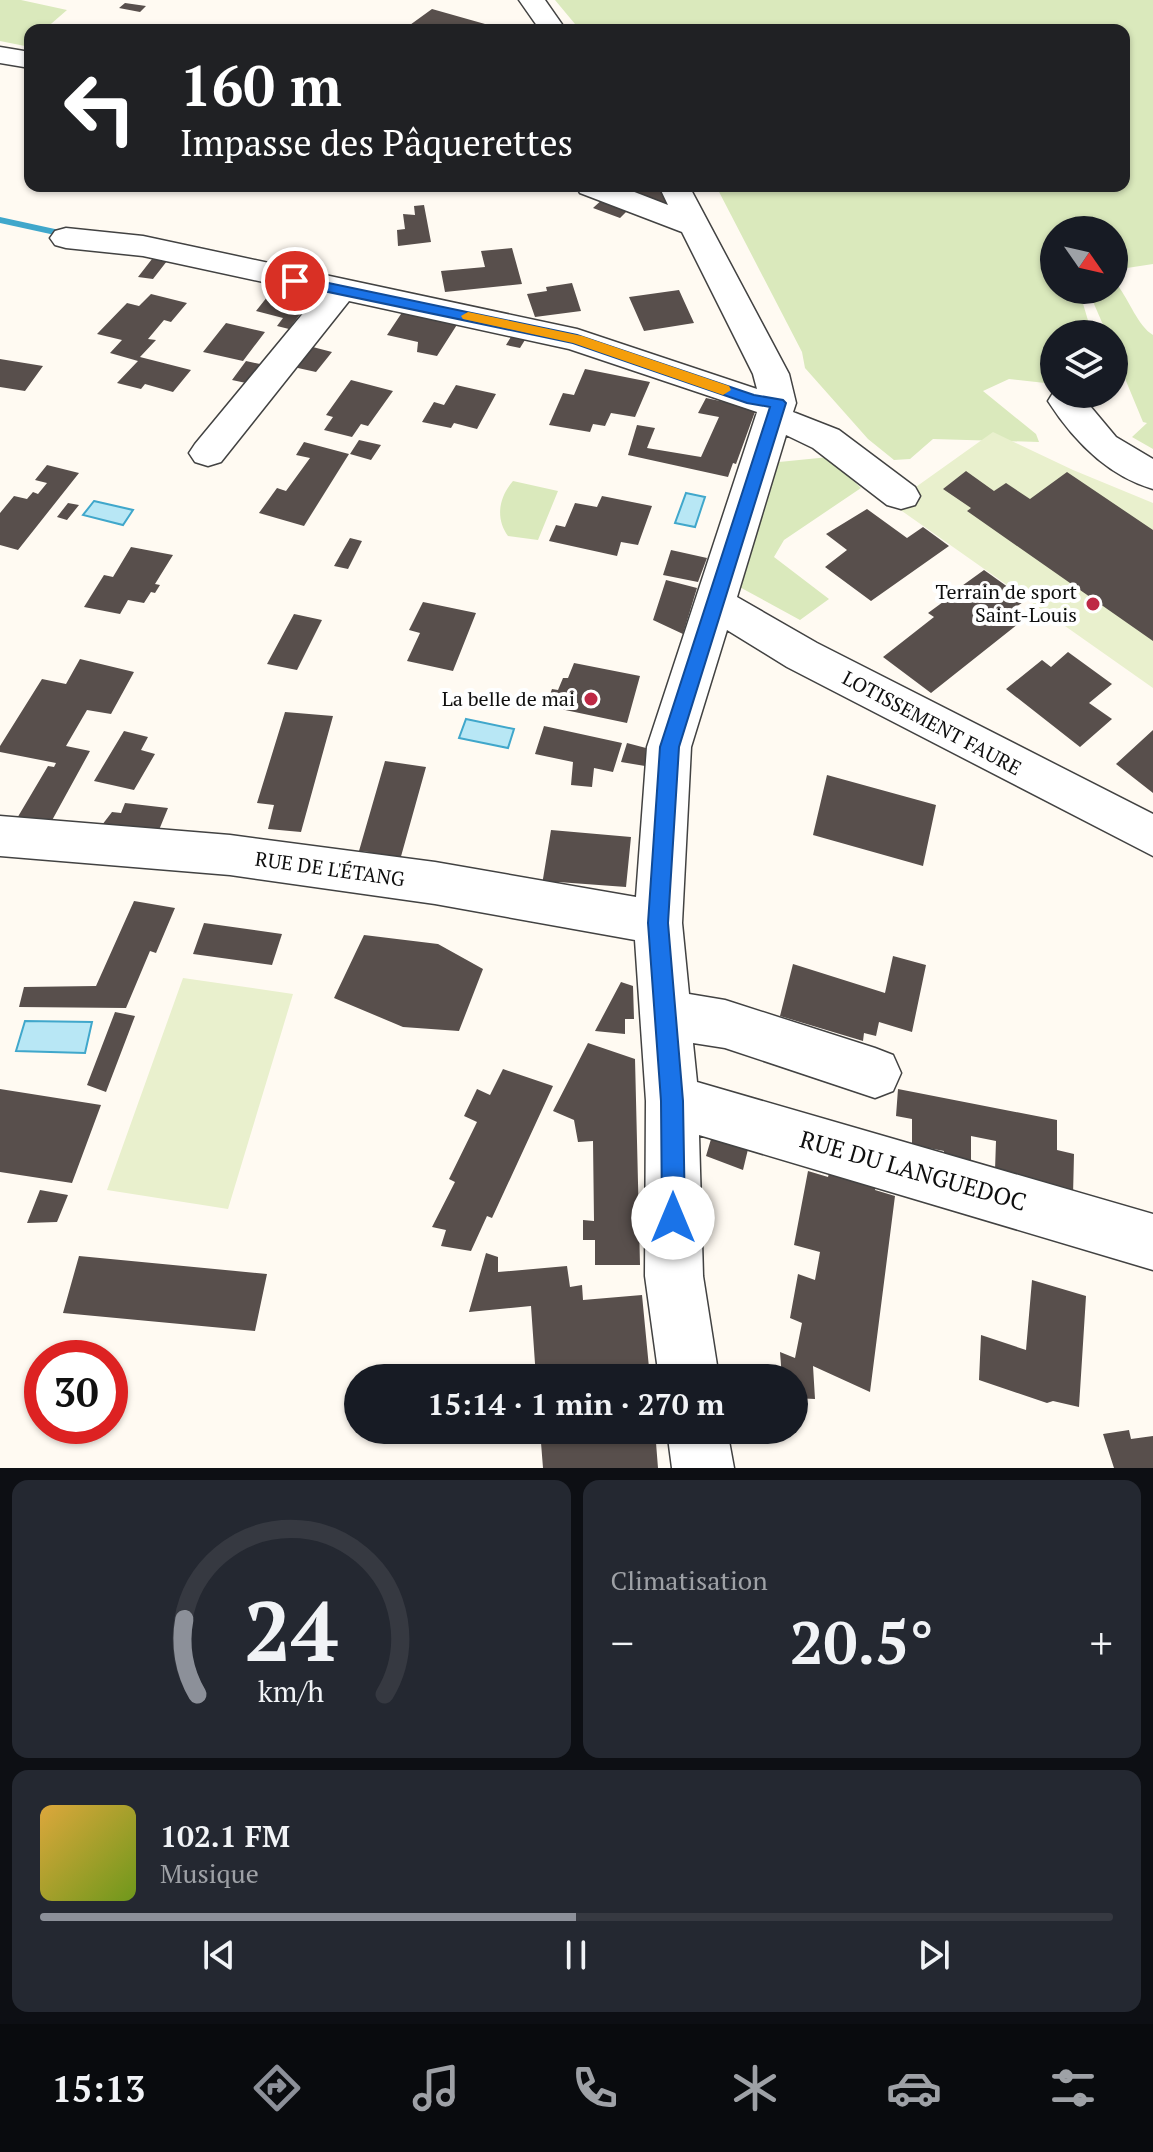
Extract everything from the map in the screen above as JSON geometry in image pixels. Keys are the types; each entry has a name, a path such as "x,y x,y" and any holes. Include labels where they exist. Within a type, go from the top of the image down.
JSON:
{"street":[{"path":"532,0 549,24"},
{"path":"0,55 24,59"},
{"path":"607,192 692,225"},
{"path":"677,192 771,374 776,412 669,747 658,923 672,1101 674,1276 687,1364"},
{"path":"66,238 131,244 577,340 752,400 817,431 901,496"},
{"path":"208,453 340,290"},
{"path":"1072,408 1103,446 1153,476"},
{"name":"LOTISSEMENT FAURE","path":"714,603 802,655 1153,836"},
{"name":"RUE DE L'ÉTANG","path":"0,836 267,860 435,883 658,923"},
{"path":"114,873 202,881 252,872 267,860"},
{"path":"665,1014 725,1024 875,1073"},
{"name":"RUE DU LANGUEDOC","path":"672,1101 1153,1242"},
{"path":"699,1444 703,1468"}],"green space":[{"path":"0,0 21,0 67,10 51,24 24,24 24,46 0,41"},
{"path":"555,0 1153,0 1153,264 1128,268 1128,216 1040,216 1040,304 1083,304 1088,320 1040,320 1040,382 1009,379 983,391 1036,434 1039,442 933,439 910,459 894,460 868,439 805,368 802,352 719,192 1130,192 1130,24 575,24"},
{"path":"1128,302 1153,335 1153,449 1132,437 1147,423 1143,422 1128,386 1128,320 1101,320 1094,304"},
{"name":"Terrain de sport Saint-Louis","path":"993,432 1153,503 1153,688 892,504"},
{"path":"829,457 861,488 784,540 774,557 829,599 800,620 734,584 779,462"},
{"path":"513,481 558,491 538,540 508,536 501,522 500,508 504,494"},
{"path":"183,978 293,994 228,1209 107,1190"}],"water":[{"path":"686,493 705,497 695,527 675,523"},
{"path":"94,501 133,510 123,525 83,515"},
{"path":"466,719 514,729 508,748 459,738"},
{"path":"25,1021 92,1022 85,1053 16,1051"}],"building":[{"path":"125,3 146,6 140,12 119,8"},
{"path":"432,9 485,24 411,24"},
{"path":"639,192 661,192 668,206 643,201"},
{"path":"605,197 631,207 620,218 593,208"},
{"path":"424,205 431,242 398,246 397,230 405,229 403,214 415,215 414,206"},
{"path":"512,248 522,284 445,292 441,271 485,267 481,251"},
{"path":"152,259 167,261 153,279 138,277"},
{"path":"279,282 318,290 289,329 277,326 283,318 256,311"},
{"path":"572,283 581,311 535,317 527,294"},
{"path":"679,290 694,323 644,331 629,297"},
{"path":"151,294 187,303 171,322 164,320 148,339 156,340 140,357 191,370 173,392 145,384 141,389 117,383 138,361 110,353 122,340 97,334 127,303 139,306"},
{"path":"405,308 460,320 437,356 417,352 418,342 387,335"},
{"path":"226,323 265,332 243,361 203,352"},
{"path":"514,332 528,335 520,348 506,345"},
{"path":"305,345 332,352 316,372 289,366"},
{"path":"0,359 43,366 25,391 0,387"},
{"path":"246,361 260,364 246,383 232,380"},
{"path":"585,369 650,382 635,417 611,413 605,426 593,424 590,432 549,425 563,393 574,395"},
{"path":"351,380 393,391 368,426 361,424 352,437 324,430 333,417 326,415"},
{"path":"456,385 496,394 477,429 454,423 451,428 422,422 434,402 444,405"},
{"path":"706,398 725,402 726,399 756,409 736,464 733,463 728,477 628,455 637,425 655,428 647,448 701,457 719,417 698,413"},
{"path":"359,440 381,445 371,460 350,454"},
{"path":"304,442 349,454 304,526 259,513 277,488 286,491 310,458 296,455"},
{"path":"47,465 79,473 18,550 0,545 0,513 14,496 27,499 33,492 38,494 47,483 35,480"},
{"path":"966,471 994,491 1006,483 1030,499 1067,472 1153,530 1153,641 967,511 971,508 943,489"},
{"path":"602,496 652,506 638,545 621,542 617,556 549,541 556,525 565,527 575,503 597,507"},
{"path":"68,503 79,505 67,520 57,517"},
{"path":"867,509 907,538 923,527 949,546 871,601 825,567 847,550 826,534"},
{"path":"350,538 362,541 348,569 334,566"},
{"path":"131,547 173,555 155,584 160,585 155,593 151,592 144,603 128,600 120,614 84,607 104,575 113,577"},
{"path":"671,550 707,558 698,582 663,575"},
{"path":"984,570 1026,600 1010,611 1023,620 931,693 883,657 934,617 928,613 941,601"},
{"path":"666,580 697,588 683,634 653,620"},
{"path":"423,602 476,613 453,671 407,661 420,633 409,630"},
{"path":"294,614 322,620 297,670 267,664"},
{"path":"1068,652 1112,684 1089,703 1112,719 1080,747 1006,689 1042,660 1051,667"},
{"path":"80,659 134,672 111,714 87,710 66,746 90,751 50,824 16,820 48,766 54,767 56,763 0,752 0,746 42,679 66,684"},
{"name":"La belle de mai","path":"574,663 640,676 627,723 546,706 552,689 558,690 563,678 568,678"},
{"path":"285,712 333,716 301,832 268,829 274,805 257,803"},
{"path":"544,726 622,743 613,772 594,768 592,787 571,785 573,762 535,754"},
{"path":"1153,730 1153,793 1116,764"},
{"path":"124,731 148,737 141,750 155,754 134,790 94,781"},
{"path":"627,743 646,748 645,766 621,762"},
{"path":"385,761 426,767 400,860 368,856 369,852 359,851"},
{"path":"827,775 936,805 923,866 813,835"},
{"path":"125,803 168,808 159,830 102,825 112,812 121,813"},
{"path":"551,830 631,837 626,887 558,882 558,888 542,885"},
{"path":"134,901 175,908 156,953 150,951 126,1008 19,1007 24,987 96,986"},
{"path":"204,923 282,934 272,965 193,954"},
{"path":"364,935 438,944 483,969 459,1031 403,1027 334,998"},
{"path":"893,956 926,965 912,1032 879,1022 876,1036 864,1033 863,1041 780,1016 793,964 885,993"},
{"path":"621,982 633,986 634,1019 625,1019 625,1034 595,1031"},
{"path":"115,1012 135,1016 106,1092 87,1085"},
{"path":"588,1043 635,1059 640,1265 595,1265 595,1240 583,1240 583,1220 594,1221 593,1141 578,1142 574,1120 553,1111"},
{"path":"503,1069 553,1086 492,1218 487,1216 471,1251 441,1246 446,1230 432,1227 455,1182 449,1179 477,1122 464,1116 477,1089 490,1095"},
{"path":"0,1089 101,1105 72,1183 0,1172"},
{"path":"898,1089 1057,1120 1057,1150 1074,1154 1073,1196 1011,1182 1011,1172 995,1170 996,1141 971,1136 971,1164 944,1158 944,1151 912,1145 912,1119 896,1116"},
{"path":"714,1129 750,1141 743,1170 706,1156"},
{"path":"831,1165 878,1179 875,1190 895,1196 870,1392 813,1366 815,1399 808,1399 808,1364 781,1364 780,1352 795,1358 802,1323 790,1318 798,1274 815,1280 820,1252 794,1245 808,1171 828,1177"},
{"path":"40,1190 68,1195 57,1222 27,1223"},
{"path":"486,1253 498,1257 498,1272 567,1266 570,1287 582,1285 583,1300 642,1295 649,1364 535,1364 531,1306 469,1312"},
{"path":"79,1256 267,1274 255,1331 63,1313"},
{"path":"1032,1280 1086,1296 1079,1407 1053,1401 1047,1403 979,1380 981,1335 1026,1350"},
{"path":"1129,1430 1131,1439 1153,1436 1153,1468 1114,1468 1103,1434"},
{"path":"541,1444 656,1444 658,1468 543,1468"}],"waterway":[{"path":"0,220 64,234"}],"slow traffic":[{"path":"468,316 577,340 723,390"}],"place":[{"name":"Terrain de sport Saint-Louis","path":"1093,604"},
{"name":"La belle de mai","path":"591,699"}],"route":[{"path":"295,281 577,340 752,400 778,403 669,747 658,923 672,1101 673,1218"}]}
